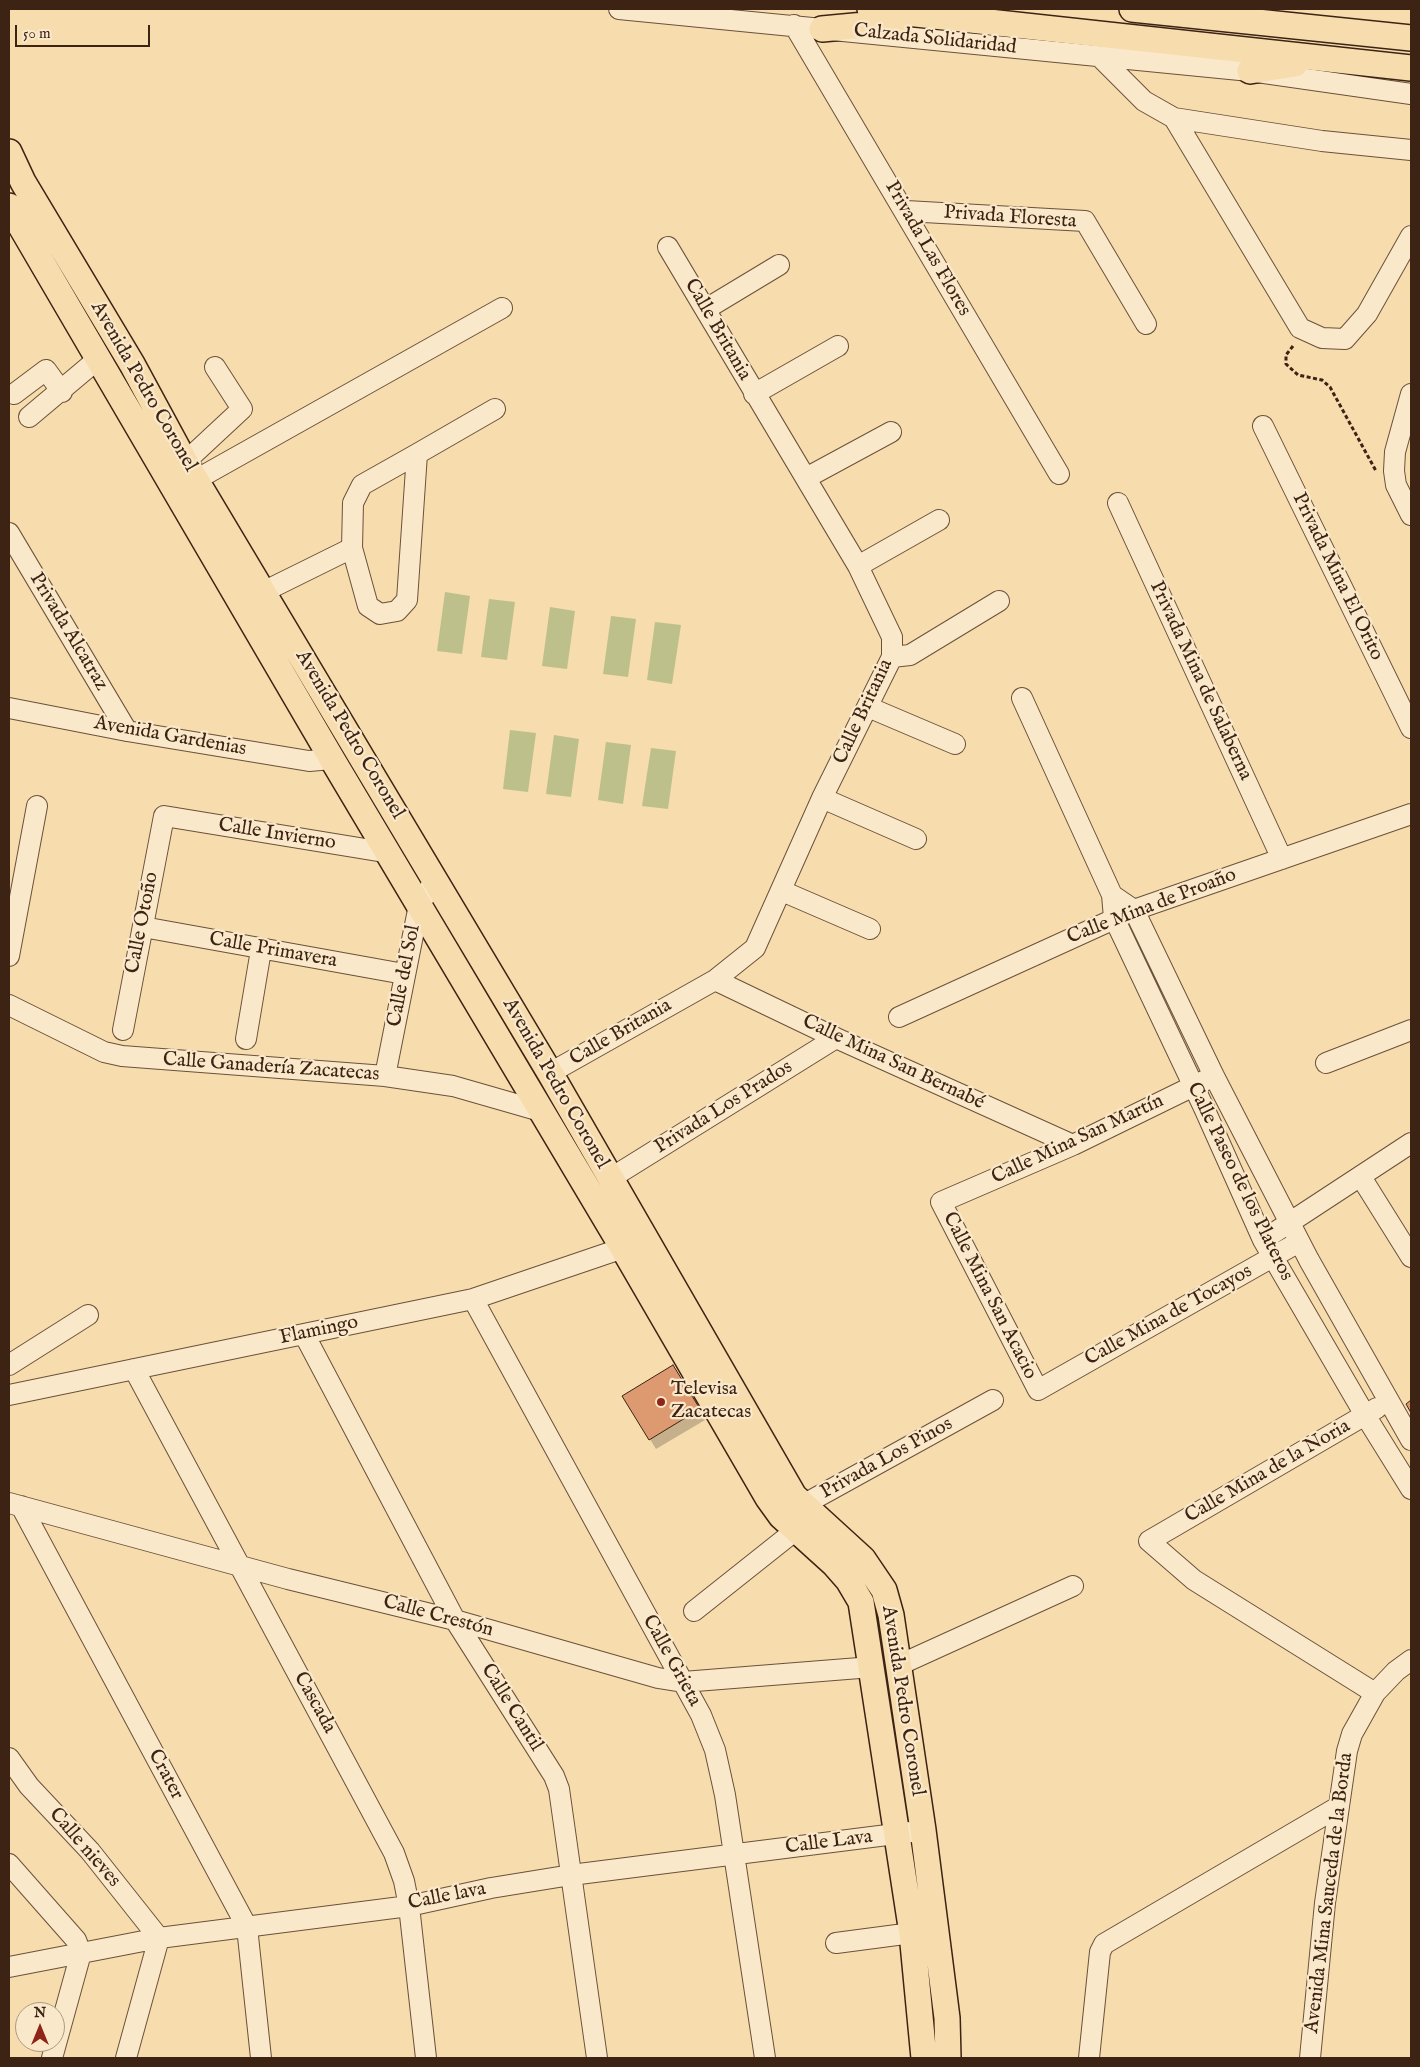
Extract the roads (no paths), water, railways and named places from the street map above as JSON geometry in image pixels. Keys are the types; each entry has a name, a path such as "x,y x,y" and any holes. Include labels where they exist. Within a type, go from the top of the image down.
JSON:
{"main road":[{"name":"Calzada Solidaridad","path":"870,9 959,17 1325,60 1411,68"},
{"path":"1132,9 1271,15 1411,38"},
{"path":"822,28 959,17"},
{"path":"1250,71 1325,60"},
{"name":"Avenida Pedro Coronel","path":"9,152 23,182 132,364 181,476 332,759 483,1009 540,1111 623,1248 698,1353 794,1496 847,1543 874,1574 884,1590 891,1615 897,1666 923,1830 947,2018 948,2058"},
{"name":"Avenida Pedro Coronel","path":"9,206 98,359 264,592 550,1073 611,1178 768,1498 789,1523 834,1564 848,1580 861,1602 912,1933 924,2058"}],"street":[{"name":"Calzada Solidaridad","path":"619,9 1250,71 1411,94"},
{"name":"Privada Las Flores","path":"794,25 906,211 1059,474"},
{"path":"1099,56 1144,100 1174,118 1322,141 1411,150"},
{"path":"1174,118 1300,328 1322,338 1344,339 1367,314 1411,236"},
{"name":"Privada Floresta","path":"906,211 1085,221 1146,324"},
{"name":"Calle Britania","path":"550,1073 714,980 755,948 822,798 892,657 892,637 858,566 668,247"},
{"path":"706,309 779,265"},
{"path":"181,476 502,308"},
{"path":"754,394 838,346"},
{"path":"29,417 62,392 98,359"},
{"path":"181,476 242,410 215,367"},
{"path":"14,394 46,370 62,392"},
{"path":"1411,394 1397,442 1394,471 1396,485 1411,515"},
{"path":"417,454 407,600 397,612 380,614 368,606 352,548 353,503 362,485 495,410"},
{"name":"Privada Mina El Orito","path":"1263,426 1411,728"},
{"path":"806,478 891,432"},
{"name":"Privada Mina de Salaberna","path":"1118,503 1282,858"},
{"path":"858,566 939,520"},
{"name":"Privada Alcatraz","path":"9,533 127,731"},
{"path":"264,592 352,548"},
{"path":"892,657 910,655 999,601"},
{"path":"1022,698 1112,895 1114,918"},
{"path":"868,707 955,744"},
{"name":"Avenida Gardenias","path":"9,708 127,731 309,760 332,759"},
{"path":"822,798 916,839"},
{"path":"9,956 37,806"},
{"name":"Calle Mina de Proaño","path":"899,1017 1134,910 1411,814"},
{"name":"Calle Invierno","path":"164,816 390,853"},
{"name":"Calle Otoño","path":"123,1030 164,816"},
{"name":"Calle del Sol","path":"385,1076 419,904 435,880"},
{"path":"782,891 870,929"},
{"path":"1112,895 1134,910"},
{"name":"Calle Paseo de los Plateros","path":"1134,910 1214,1076 1295,1233 1411,1440"},
{"name":"Calle Paseo de los Plateros","path":"1114,918 1268,1249 1365,1415 1411,1489"},
{"name":"Calle Primavera","path":"143,927 261,950 404,974"},
{"path":"246,1039 261,950"},
{"name":"Calle Mina San Bernabé","path":"714,980 836,1038 1073,1145"},
{"name":"Calle Ganadería Zacatecas","path":"9,1006 104,1052 122,1056 385,1076 453,1086 540,1111"},
{"path":"1326,1063 1411,1030"},
{"name":"Privada Los Prados","path":"611,1178 836,1038"},
{"name":"Calle Mina San Martín","path":"941,1202 1073,1145 1214,1076"},
{"name":"Calle Mina de Tocayos","path":"1038,1390 1295,1233 1362,1177 1411,1143"},
{"path":"1362,1177 1411,1257"},
{"name":"Calle Mina San Acacio","path":"941,1202 1038,1390"},
{"name":"Flamingo","path":"9,1395 474,1300 623,1248"},
{"name":"Calle Grieta","path":"474,1300 701,1715 715,1750 725,1794 765,2058"},
{"path":"9,1365 88,1315"},
{"name":"Calle Cantil","path":"304,1334 456,1620 554,1776 558,1790 571,1875 597,2058"},
{"name":"Cascada","path":"134,1369 394,1853 404,1881 409,1906 426,2058"},
{"name":"Privada Los Pinos","path":"694,1610 789,1523 804,1506 993,1400"},
{"name":"Calle Mina de la Noria","path":"1375,1693 1194,1580 1150,1542 1388,1402"},
{"name":"Calle Crestón","path":"15,1504 238,1565 456,1620 658,1678 683,1682 872,1667"},
{"name":"Crater","path":"15,1504 247,1927 262,2058"},
{"path":"897,1666 1073,1586"},
{"name":"Avenida Mina Sauceda de la Borda","path":"1310,2058 1325,1903 1338,1807 1352,1734 1375,1693 1396,1671 1411,1660"},
{"name":"Calle nieves","path":"9,1758 29,1786 90,1851 159,1938"},
{"path":"1089,2058 1100,1952 1104,1944 1338,1807"},
{"name":"Calle Lava","path":"734,1856 923,1830"},
{"name":"Calle lava","path":"9,1967 159,1938 409,1906 491,1888 571,1875 734,1856"},
{"path":"9,1864 76,1940 81,1953 52,2058"},
{"path":"836,1943 912,1933"},
{"path":"126,2058 159,1938"}],"place":[{"name":"Televisa Zacatecas","path":"661,1402"}]}
